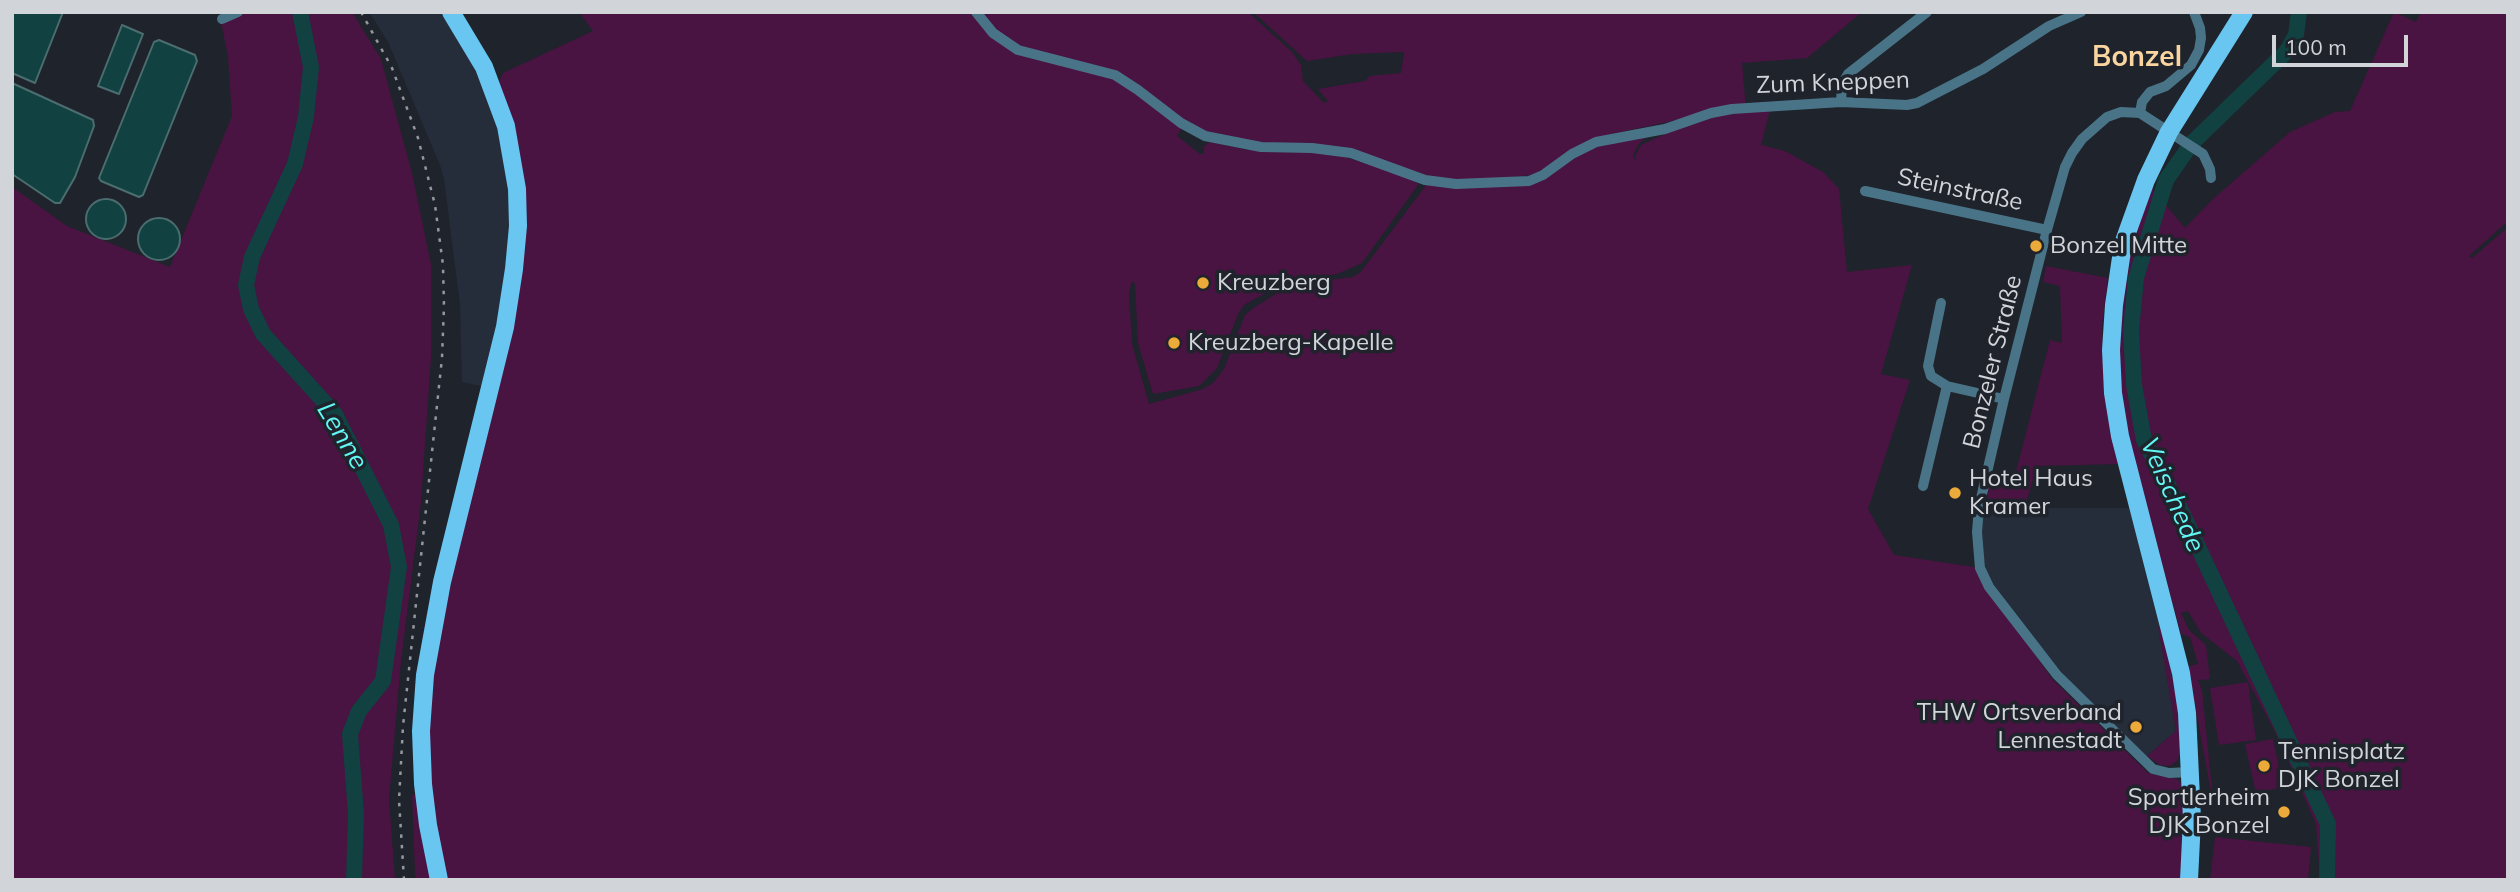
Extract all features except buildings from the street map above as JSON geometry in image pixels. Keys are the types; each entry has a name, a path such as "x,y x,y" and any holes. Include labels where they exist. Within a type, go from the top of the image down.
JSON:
{"main road":[{"path":"439,880 423,785 422,703 442,582 505,327 518,226 517,189 506,126 481,60 451,12"},
{"path":"2189,880 2192,819 2187,713 2181,673 2136,508 2120,436 2113,393 2111,350 2123,244 2146,180 2169,132 2244,12"}],"street":[{"name":"Zum Kneppen","path":"976,12 993,33 1007,44 1025,52 1115,75 1181,123 1205,136 1243,145 1312,148 1351,153 1425,180 1443,183 1529,181 1596,142 1665,129 1711,113 1732,109 1841,102 1907,105 1917,103 1983,69 2049,26 2081,12"},
{"path":"1841,102 1842,84 1848,74 1927,12"},
{"path":"2194,12 2201,38 2199,50 2191,65 2166,86 2150,93 2143,102 2140,113 2190,144 2208,162 2211,178"},
{"path":"222,19 237,13"},
{"name":"Bonzeler Straße","path":"2140,113 2121,112 2107,117 2082,139 2065,167 2004,399 1979,507 1976,532 1980,568 1989,587 2057,675 2153,769 2169,773 2191,772"},
{"name":"Steinstraße","path":"1865,191 2047,230"},
{"path":"1941,303 1928,366 1931,376 1947,386 2004,399"},
{"path":"1923,486 1947,386"}],"shaded area":[{"path":"12,12 63,12 35,83 12,73"},
{"path":"219,12 352,12 381,59 412,173 431,264 431,357 421,502 401,661 389,799 395,880 12,880 12,187 67,226 170,267 232,116 228,57"},
{"path":"369,12 445,12 497,111 512,178 507,291 485,387 462,382 460,305 440,165 388,42"},
{"path":"579,12 973,12 1005,46 1026,56 1030,50 1011,43 979,12 1248,12 1292,52 1301,65 1303,81 1324,103 1328,101 1318,89 1365,81 1370,76 1401,73 1404,52 1352,54 1307,61 1253,12 1862,12 1807,58 1742,63 1746,110 1770,110 1761,145 1785,151 1823,172 1839,189 1847,272 1912,265 1881,374 1910,380 1868,509 1894,555 1974,567 2052,679 2148,773 2177,779 2184,787 2181,880 444,880 429,786 425,706 442,605 515,305 525,236 515,134 498,84 503,73 593,31","holes":["1084,64 1118,72 1182,120 1208,134 1250,144 1342,148 1442,179 1476,180 1532,175 1586,143 1611,134 1682,119 1687,124 1641,145 1635,156 1637,162 1633,156 1638,145 1648,135 1601,143 1573,157 1550,175 1528,183 1450,186 1427,184 1360,273 1353,277 1305,283 1284,289 1255,307 1245,315 1224,369 1213,383 1203,389 1149,404 1132,344 1129,293 1132,281 1135,284 1138,343 1153,394 1199,386 1217,368 1244,305 1282,284 1337,274 1362,263 1418,185 1413,178 1338,155 1294,150 1247,150 1210,142 1204,146 1204,154 1200,154 1177,136 1182,128 1150,101 1115,76 1084,67"]},
{"path":"2394,12 2416,22 2421,12 2508,12 2508,221 2469,256 2472,258 2508,227 2508,880 2320,880 2316,824 2275,732 2237,661 2201,633 2188,611 2181,613 2189,630 2206,645 2210,679 2198,680 2202,690 2214,809 2188,666 2198,664 2190,637 2181,634 2124,423 2117,351 2130,239 2151,187 2185,228 2213,199 2290,132 2335,112 2350,111"},
{"path":"122,25 143,34 119,94 98,86"},
{"path":"159,40 195,55 197,61 143,195 139,197 99,178 154,42"},
{"path":"12,83 93,120 94,126 75,177 60,203 55,203 12,174"},
{"path":"106,199 120,205 126,219 120,233 106,239 92,233 86,219 92,205"},
{"path":"159,218 174,224 180,239 174,254 159,260 144,254 138,239 144,224"},
{"path":"2046,266 2108,278 2102,327 2104,387 2118,464 2037,466 2027,500 1986,500 1990,484 2012,487 2050,340 2062,343 2060,286 2043,282"},
{"path":"1984,508 2129,508 2162,626 2159,627 2176,731 2147,756 2068,680 1994,589 1984,557 1981,523"},
{"path":"2162,626 2177,700 2182,750 2177,761 2170,766 2160,765 2147,756 2176,731 2158,627"},
{"path":"2248,682 2256,740 2219,745 2210,688"},
{"name":"Tennisplatz DJK Bonzel","path":"2273,739 2283,787 2256,793 2245,744"},
{"path":"419,794 434,880 416,880 412,795"},
{"path":"2215,837 2311,847 2308,880 2210,880"}],"waterway":[{"name":"Lenne","path":"300,12 311,67 306,117 295,164 252,257 246,285 251,309 263,334 335,414 391,525 399,567 383,681 359,711 350,734 356,814 354,880"},
{"name":"Veischede","path":"2299,12 2296,35 2287,51 2192,143 2166,180 2136,278 2131,331 2134,385 2144,440 2176,500 2328,824 2327,880"}],"railway":[{"path":"361,12 392,68 418,138 435,205 443,265 442,358 403,726 399,800 404,880"}],"place":[{"name":"Bonzel Mitte","path":"2036,246"},
{"name":"Kreuzberg","path":"1203,283"},
{"name":"Kreuzberg-Kapelle","path":"1174,343"},
{"name":"Hotel Haus Kramer","path":"1955,493"},
{"name":"THW Ortsverband Lennestadt","path":"2136,727"},
{"name":"Tennisplatz DJK Bonzel","path":"2264,766"},
{"name":"Sportlerheim DJK Bonzel","path":"2284,812"}],"district":[{"name":"Bonzel","path":"2137,58"}]}
